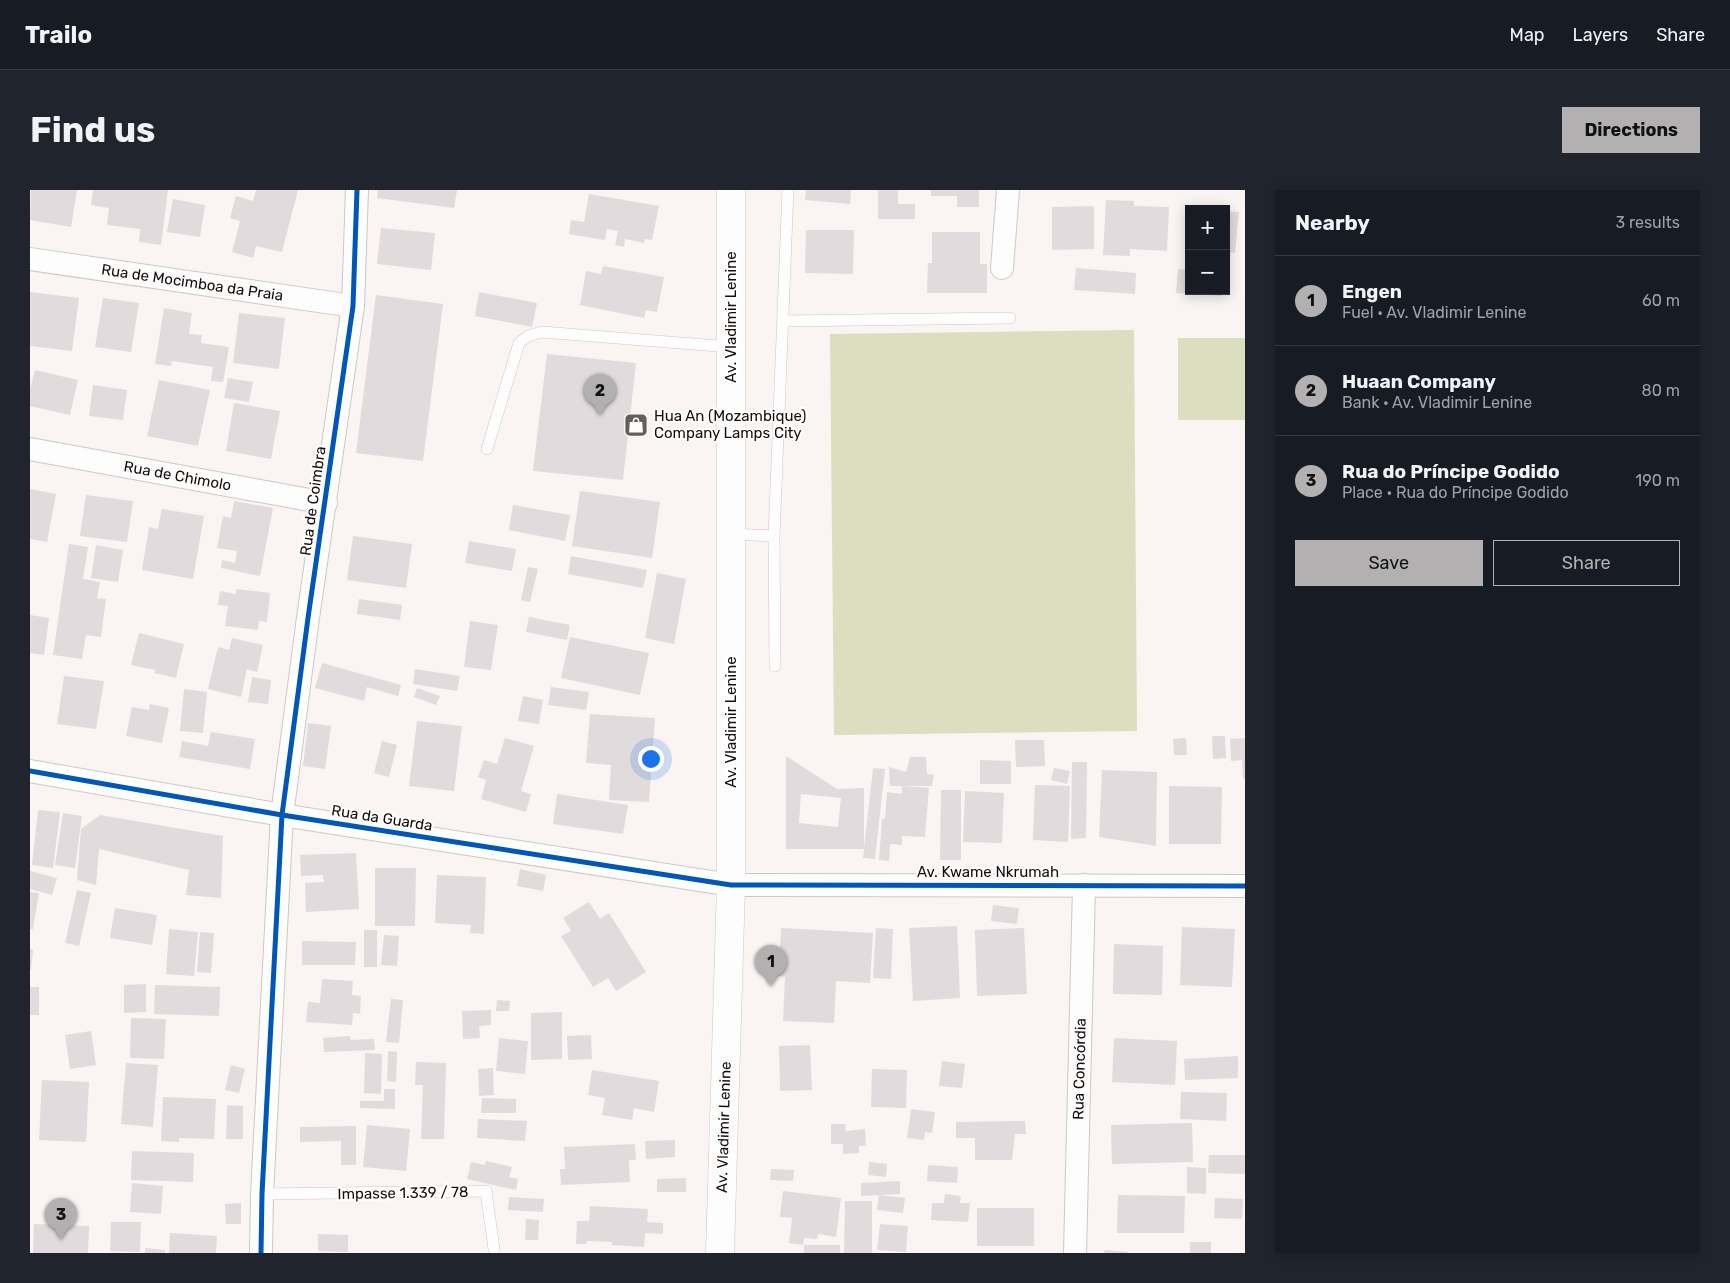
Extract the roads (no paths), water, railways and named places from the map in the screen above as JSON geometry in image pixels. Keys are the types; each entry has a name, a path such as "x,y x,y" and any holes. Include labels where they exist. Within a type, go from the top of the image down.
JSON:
{"main road":[{"name":"Av. Vladimir Lenine","path":"720,1253 731,885 731,190"}],"street":[{"name":"Rua de Coimbra","path":"261,1253 262,1194 282,815 353,306 357,190"},
{"path":"1002,268 1008,190"},
{"name":"Rua de Mocimboa da Praia","path":"30,258 353,306"},
{"name":"Rua de Chimolo","path":"30,449 326,503"},
{"name":"Rua da Guarda","path":"30,771 282,815 731,885"},
{"name":"Av. Kwame Nkrumah","path":"731,885 1245,886"},
{"name":"Rua Concórdia","path":"1075,1253 1084,885"}],"lane":[{"path":"775,666 774,536 788,190"},
{"path":"783,321 1010,318"},
{"path":"487,449 519,343 528,336 542,332 731,347"},
{"path":"731,534 774,536"},
{"name":"Impasse 1.339 / 78","path":"262,1194 486,1192 494,1249"}],"place":[{"name":"Huaan Company","path":"600,415"},
{"name":"Hua An (Mozambique) Company Lamps City","path":"636,425"},
{"name":"Engen","path":"771,986"},
{"name":"Rua do Príncipe Godido","path":"61,1239"}]}
